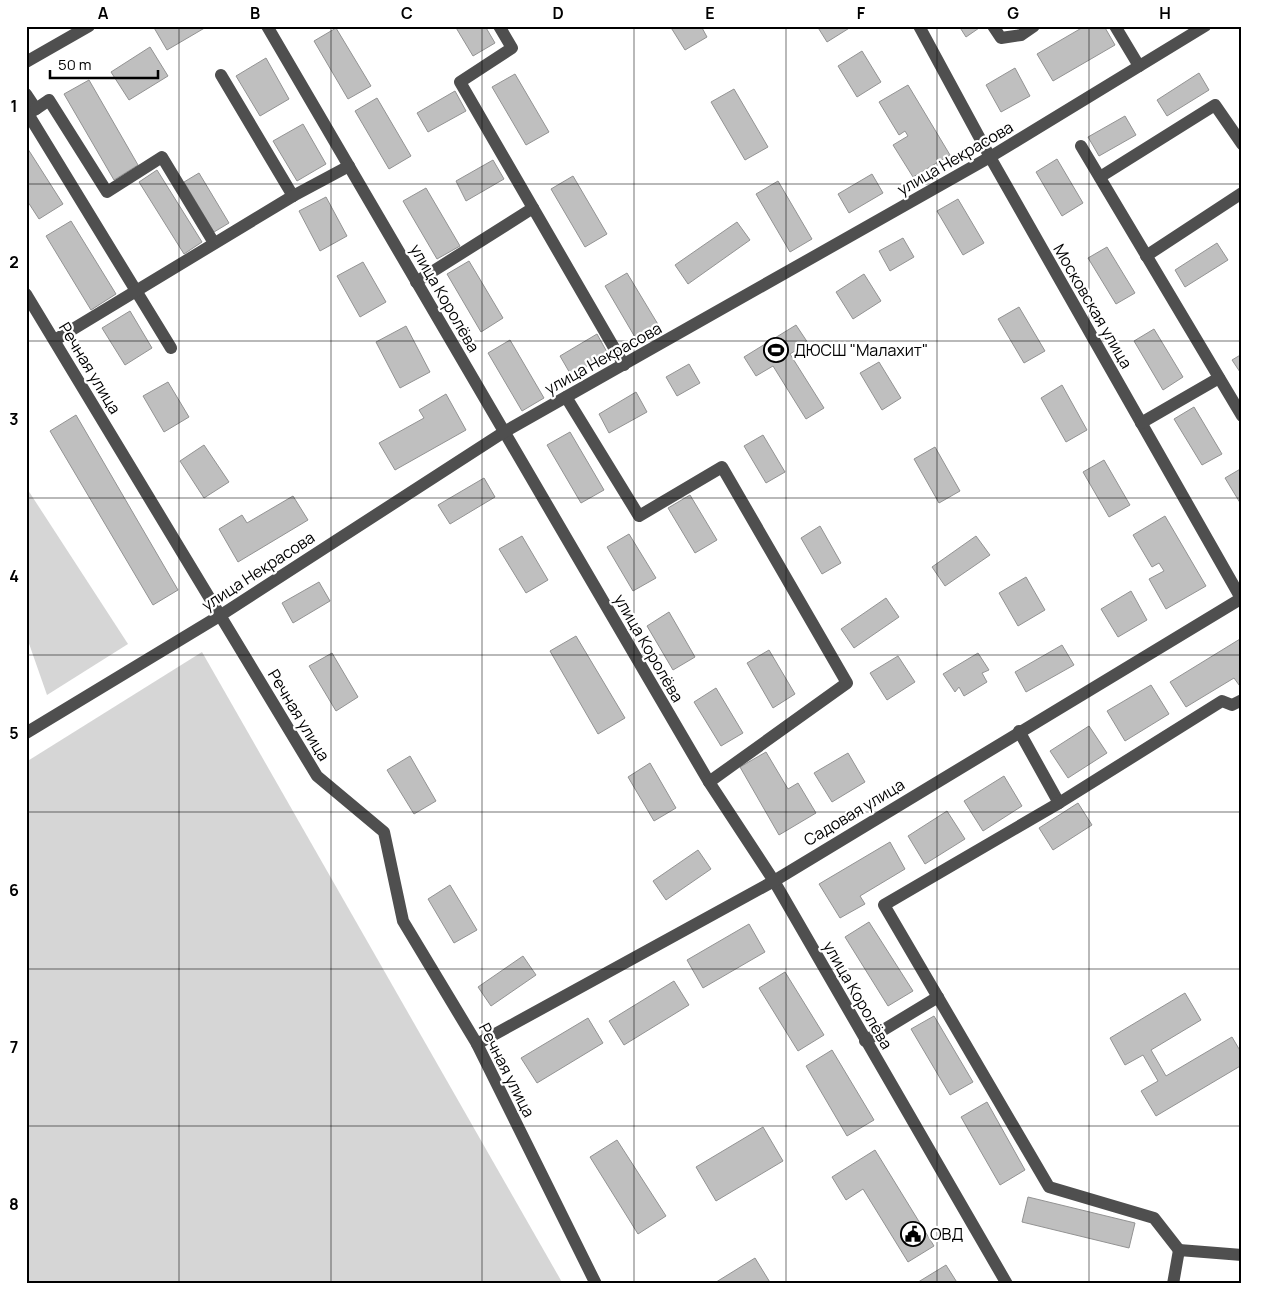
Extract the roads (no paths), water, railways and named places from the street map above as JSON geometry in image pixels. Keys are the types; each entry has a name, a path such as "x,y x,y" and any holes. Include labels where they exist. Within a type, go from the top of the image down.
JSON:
{"street":[{"path":"26,62 89,26"},
{"name":"улица Королёва","path":"267,26 709,782 774,880 865,1041 1007,1284"},
{"path":"499,26 512,48 460,82 624,365"},
{"name":"Московская улица","path":"919,26 990,157 1242,599"},
{"path":"993,26 1002,38 1021,34 1034,26"},
{"path":"1115,26 1139,66"},
{"name":"улица Некрасова","path":"26,733 220,615 504,432 990,157 1205,26"},
{"path":"220,75 293,196"},
{"path":"26,94 36,109"},
{"path":"171,348 28,114 50,100 107,192 162,157 214,243"},
{"path":"1100,177 1215,105 1242,144"},
{"path":"1081,146 1219,378 1237,398 1242,416"},
{"path":"55,340 293,196 349,166"},
{"path":"1146,256 1242,193"},
{"path":"416,282 533,208"},
{"name":"Речная улица","path":"26,294 317,776 384,832 403,921 477,1044 596,1284"},
{"path":"1141,424 1219,378"},
{"path":"566,397 639,516 722,467 847,684 709,782"},
{"name":"Садовая улица","path":"477,1044 774,880 1019,731 1242,599"},
{"path":"1175,1283 1179,1250 1154,1218 1049,1187 884,905 1059,803 1222,701 1232,705 1242,700"},
{"path":"1019,731 1059,803"},
{"path":"865,1041 938,996"},
{"path":"1179,1250 1242,1255"}],"place":[{"name":"ДЮСШ \"Малахит\"","path":"776,350"},
{"name":"ОВД","path":"913,1234"}]}
